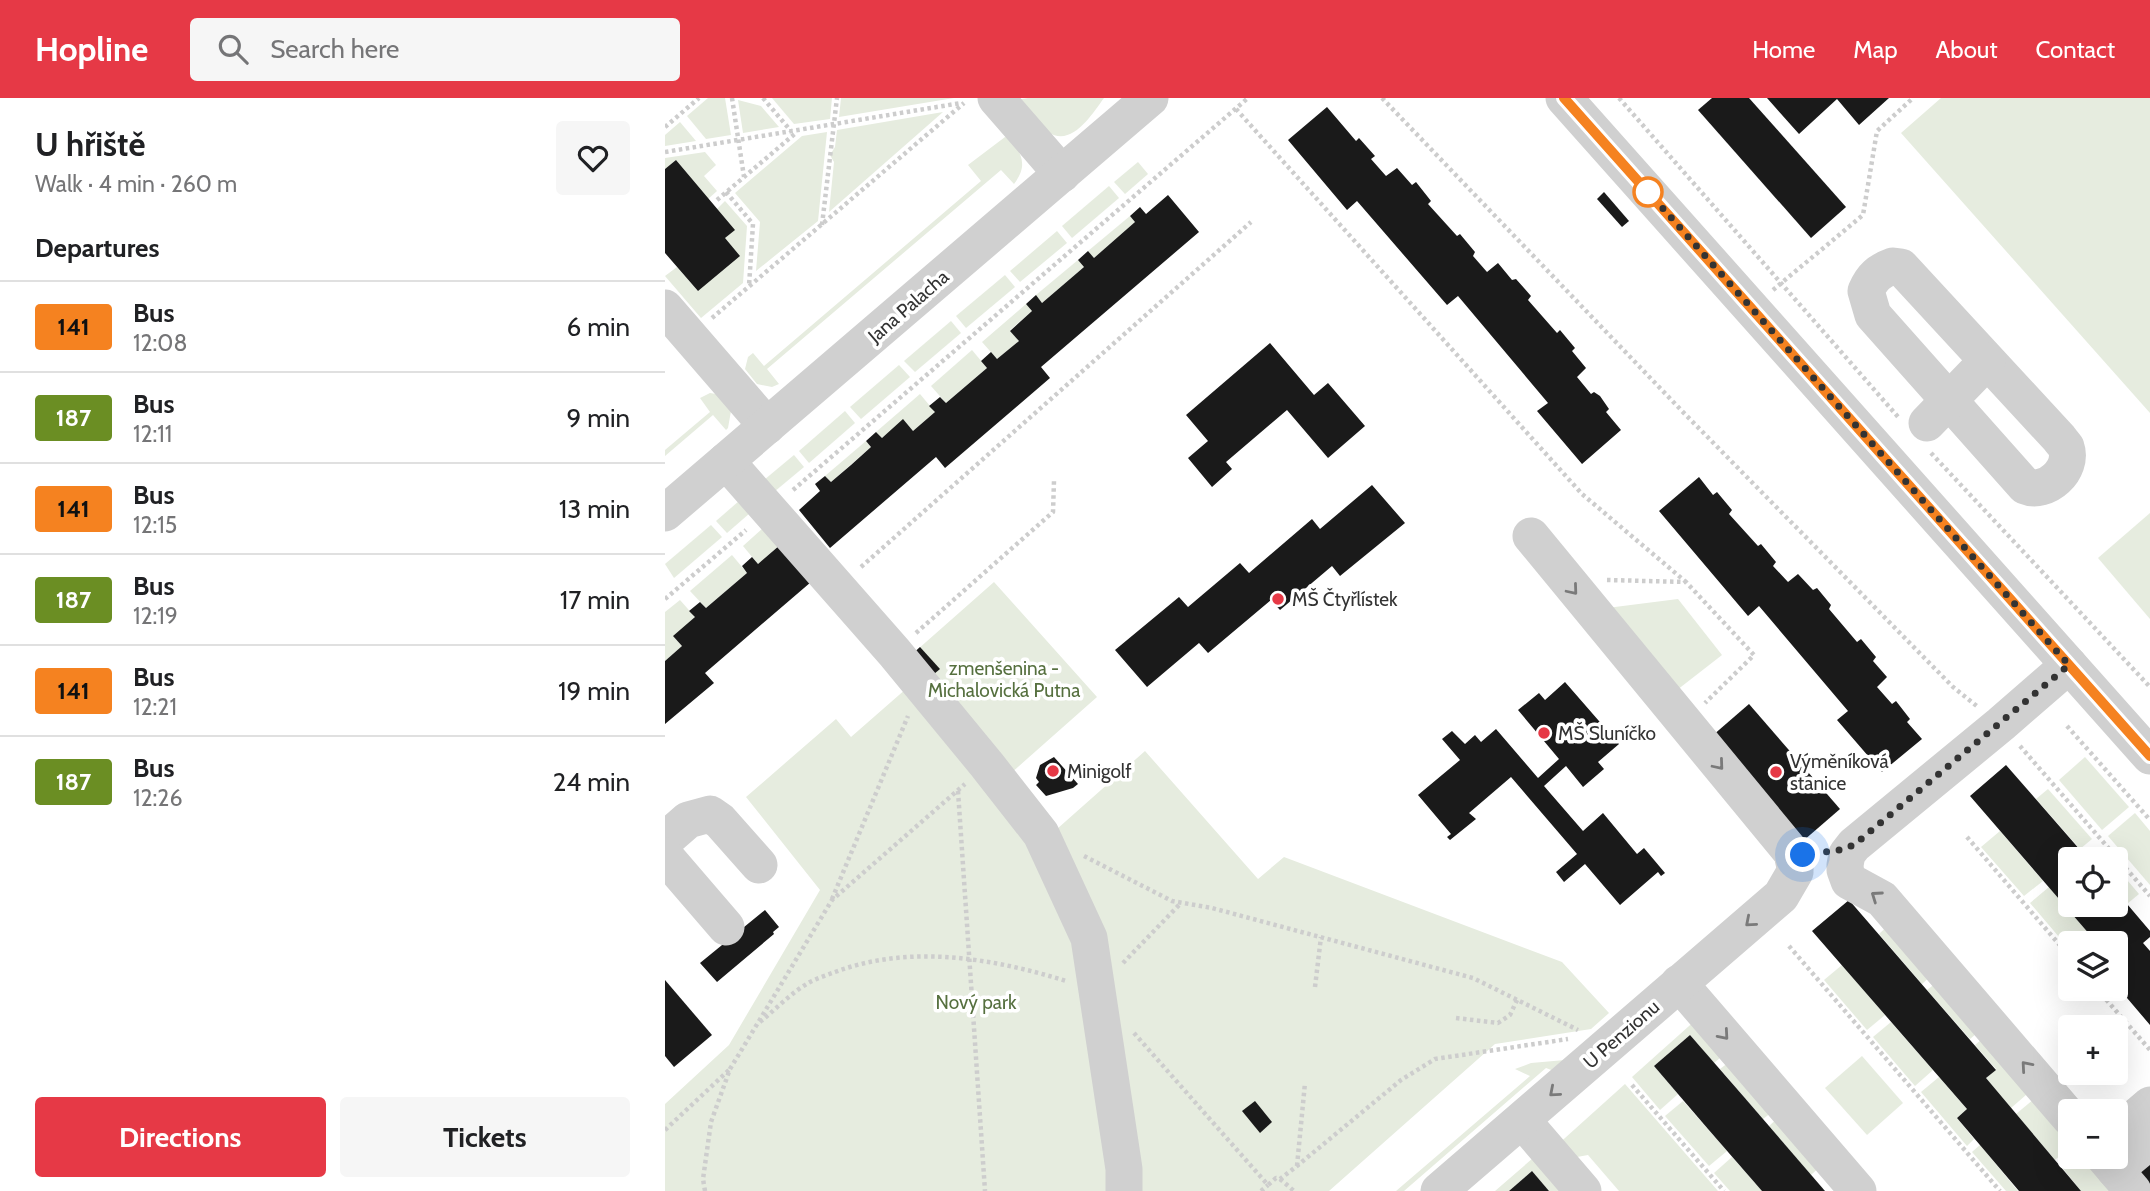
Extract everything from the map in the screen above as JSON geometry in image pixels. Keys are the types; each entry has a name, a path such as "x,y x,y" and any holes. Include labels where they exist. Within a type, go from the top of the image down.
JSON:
{"street":[{"path":"996,98 1062,174"},
{"name":"Jana Palacha","path":"665,513 1150,98"},
{"path":"1564,98 2150,756"},
{"path":"1893,265 1901,267 1987,361 2066,448 2067,460 2063,470 2052,483 2032,489 2025,486 1926,423 1874,315 1866,291 1871,279 1893,265"},
{"path":"665,308 767,426"},
{"path":"1926,423 1987,361"},
{"path":"726,461 839,586 1041,834 1089,938 1124,1169 1124,1191"},
{"path":"1531,536 1792,853 1795,869"},
{"path":"1795,869 1803,855 1844,858 2069,665"},
{"path":"665,840 688,820 710,814 720,821 759,865"},
{"path":"665,856 726,927"},
{"path":"1844,858 1849,881 1882,899 2058,1104"},
{"name":"U Penzionu","path":"1440,1191 1781,895 1795,869"},
{"path":"1679,983 1858,1191"},
{"path":"2128,1124 2150,1105"},
{"path":"1522,1120 1583,1191"},
{"path":"2117,1173 2150,1141"}],"path":[{"path":"665,127 699,98"},
{"path":"732,98 744,177"},
{"path":"763,98 791,131"},
{"path":"822,226 837,98"},
{"path":"665,599 1248,98"},
{"path":"1382,98 1953,687 2001,724 2150,896"},
{"path":"1619,98 1781,283 1926,423 2150,687"},
{"path":"1751,308 1863,215 1877,131 1913,98"},
{"path":"665,152 964,103 711,319"},
{"path":"1236,109 1582,494 1685,582 1754,655 1685,723"},
{"path":"717,200 799,130"},
{"path":"726,192 753,224 749,286"},
{"path":"839,586 1251,222"},
{"path":"894,652 1053,512 1054,481"},
{"path":"1565,579 1685,582"},
{"path":"705,1191 703,1179 712,1122 730,1069 832,900 915,698 922,687"},
{"path":"2067,726 2150,820"},
{"path":"832,900 987,765"},
{"path":"958,791 985,1191"},
{"path":"1041,834 1172,901 1212,908 1473,978 1590,1036"},
{"path":"1967,837 2058,943"},
{"path":"760,1022 811,982 853,966 895,957 970,959 1018,966 1096,990 1181,903"},
{"path":"1315,987 1321,937"},
{"path":"1789,946 2000,1191"},
{"path":"1456,1018 1498,1023 1510,1015 1517,1000"},
{"path":"2107,1001 2150,1050"},
{"path":"1133,1032 1268,1185"},
{"path":"1261,1191 1276,1178 1280,1179 1297,1166 1401,1080 1435,1059 1577,1038"},
{"path":"665,1130 730,1069"},
{"path":"1297,1166 1305,1083"},
{"path":"1632,1084 1724,1191"},
{"path":"1280,1179 1294,1191"}],"green space":[{"path":"708,98 725,98 731,135 706,139 687,116"},
{"path":"772,98 832,98 830,119 794,124"},
{"path":"841,98 954,98 839,117"},
{"path":"1104,98 1081,127 1065,136 1057,136 1039,125 1016,100"},
{"path":"1941,98 2150,98 2150,413 1901,133"},
{"path":"738,100 761,106 779,127 743,133"},
{"path":"943,112 829,212 834,162 830,155 835,147 837,130"},
{"path":"680,122 696,141 665,146 665,135"},
{"path":"827,132 818,221 756,271 760,222 735,193 802,136"},
{"path":"1005,137 1011,138 1022,161 1021,171 1014,184 1001,170 767,369 779,384 772,387 757,384 745,369 748,357 753,353 764,366 981,181 968,165"},
{"path":"705,152 716,165 704,176 717,191 708,199 676,160 665,169 665,158"},
{"path":"1138,162 1148,174 1125,194 1114,182"},
{"path":"1109,186 1119,198 1072,238 1062,226"},
{"path":"725,201 747,226 743,283 701,318 665,276 677,267 698,291 725,238 734,229 717,209"},
{"path":"1130,216 1135,222 1094,258 1088,251"},
{"path":"1057,231 1067,243 1020,282 1010,271"},
{"path":"1078,260 1084,267 1042,303 1036,295"},
{"path":"1005,275 1015,287 966,328 956,316"},
{"path":"1026,304 1032,311 1010,330 1019,341 997,359 982,342"},
{"path":"951,321 961,333 915,372 904,361"},
{"path":"972,350 987,368 946,403 931,386"},
{"path":"899,365 910,377 861,419 850,407"},
{"path":"710,393 716,394 731,411 728,428 726,430 713,415 665,456 665,450 710,412 700,398"},
{"path":"920,394 935,412 913,431 903,420 882,438 876,432"},
{"path":"845,411 855,423 809,463 799,451"},
{"path":"866,441 871,447 831,482 825,476"},
{"path":"794,455 804,467 774,492 764,480"},
{"path":"739,501 750,513 727,533 716,521"},
{"path":"2150,513 2150,619 2098,558"},
{"path":"711,525 722,537 674,578 665,564"},
{"path":"763,528 780,545 758,564 743,546"},
{"path":"732,555 747,573 706,608 690,591"},
{"name":"Nový park","path":"994,582 1097,697 1010,774 1057,829 1145,751 1258,879 1284,857 1562,962 1609,1013 1591,1029 1495,1044 1329,1191 665,1191 665,1104 729,1045 820,890 746,797 836,719 851,737 907,688 909,657"},
{"path":"1678,599 1722,655 1677,690 1607,608"},
{"path":"680,600 695,617 674,637 682,646 665,661 665,612"},
{"path":"2085,757 2129,807 2102,830 2059,780"},
{"path":"2048,789 2092,839 2078,847 2036,799"},
{"path":"2135,813 2150,831 2150,885 2128,859 2128,847 2117,847 2108,836"},
{"path":"2000,831 2043,881 2024,896 1981,847"},
{"path":"2128,881 2139,894 2128,903"},
{"path":"2049,887 2058,898 2058,917 2075,917 2087,931 2058,931 2058,936 2030,903"},
{"path":"1892,922 1935,972 1922,984 1879,934"},
{"path":"1842,965 1885,1015 1867,1030 1824,980"},
{"path":"1941,979 1983,1028 1970,1039 1927,990"},
{"path":"1698,1018 1727,1052 1714,1063 1690,1035 1654,1066 1678,1094 1660,1110 1632,1077"},
{"path":"1891,1022 1933,1070 1915,1086 1873,1037"},
{"path":"1988,1034 2034,1088 2011,1108 1986,1078 1996,1069 1975,1045"},
{"path":"1862,1056 1903,1103 1867,1135 1825,1088"},
{"path":"1733,1059 1776,1109 1763,1119 1720,1069"},
{"path":"1565,1060 1562,1074 1546,1068 1404,1191 1396,1191 1530,1076 1515,1069 1531,1063"},
{"path":"1939,1077 1967,1109 1957,1118 1974,1139 1967,1146 1921,1092"},
{"path":"1625,1084 1718,1191 1619,1191 1588,1155 1566,1159 1555,1147"},
{"path":"2040,1094 2058,1116 2058,1157 2055,1160 2016,1114"},
{"path":"1683,1101 1727,1151 1709,1166 1665,1116"},
{"path":"1781,1115 1823,1164 1811,1175 1769,1126"},
{"path":"1980,1145 2018,1191 2006,1191 1972,1152"},
{"path":"1540,1152 1565,1191 1549,1191 1532,1171 1509,1191 1495,1191"},
{"path":"1732,1157 1762,1191 1730,1191 1714,1173"},
{"path":"2063,1169 2099,1169 2110,1191 2081,1191"}],"building":[{"path":"1712,98 1749,98 1846,207 1811,238 1698,110"},
{"path":"1767,98 1889,98 1859,125 1837,99 1799,134"},
{"path":"1327,107 1356,141 1359,138 1375,156 1371,159 1386,176 1397,168 1412,185 1416,182 1431,201 1428,204 1457,236 1460,234 1475,252 1473,256 1487,272 1498,263 1512,280 1516,279 1531,296 1528,300 1557,333 1560,330 1575,348 1572,351 1586,368 1577,377 1591,394 1594,392 1600,396 1609,409 1606,412 1621,430 1582,464 1537,411 1548,403 1458,296 1447,305 1357,201 1347,210 1288,140"},
{"path":"676,160 735,230 725,238 740,256 698,291 665,253 665,169"},
{"path":"1604,192 1629,221 1622,227 1597,199"},
{"path":"1168,195 1199,232 1041,367 1050,378 945,468 936,457 830,548 799,510 820,491 815,484 825,476 831,482 851,465 871,447 866,441 876,432 882,438 903,419 913,431 935,412 929,406 940,397 946,403 987,368 981,361 991,352 997,359 1019,341 1010,331 1032,311 1026,304 1036,295 1042,303 1084,267 1078,260 1088,251 1094,258 1135,222 1130,216 1140,207 1146,214"},
{"path":"1270,343 1314,395 1328,383 1365,426 1328,458 1287,410 1226,462 1232,469 1212,487 1188,458 1208,441 1186,415"},
{"path":"1699,477 1713,495 1717,492 1732,510 1729,514 1758,546 1761,544 1776,562 1773,566 1788,582 1798,574 1813,590 1817,588 1831,605 1829,609 1857,642 1861,639 1876,657 1873,661 1887,677 1877,687 1892,704 1896,701 1910,719 1907,722 1922,739 1882,772 1837,720 1848,711 1759,606 1748,616 1659,511"},
{"path":"1372,485 1405,523 1340,576 1332,566 1280,610 1271,600 1208,653 1199,643 1147,687 1115,650 1179,597 1188,607 1240,563 1249,573 1312,519 1320,529"},
{"path":"780,545 811,582 705,673 714,683 665,724 665,661 682,646 673,636 695,617 689,611 700,602 706,608 747,573 742,566 752,557 758,564"},
{"path":"920,647 940,669 928,679 909,657"},
{"path":"1565,682 1619,744 1598,762 1604,769 1583,787 1566,766 1544,786 1583,831 1603,813 1637,854 1644,848 1665,873 1661,876 1658,872 1620,905 1585,864 1564,882 1556,872 1577,854 1511,777 1469,813 1476,819 1450,840 1447,837 1451,834 1418,795 1460,760 1442,739 1452,731 1465,744 1475,735 1481,742 1496,729 1538,778 1559,759 1518,710 1539,693 1545,700"},
{"name":"Výměníková stanice","path":"1749,704 1840,809 1803,841 1712,736"},
{"name":"Minigolf","path":"1054,757 1078,784 1046,796 1036,785 1039,782 1036,778 1040,765"},
{"path":"2006,765 2078,847 2058,847 2058,898 1970,796"},
{"path":"1849,900 1996,1070 1986,1078 2058,1164 2058,1169 2063,1169 2081,1191 2019,1191 1957,1118 1967,1109 1812,931"},
{"path":"2128,905 2150,931 2150,937 2143,943 2150,951 2150,1025 2128,999 2128,931 2087,931 2075,917 2128,917"},
{"path":"765,910 779,927 717,982 700,963"},
{"path":"665,980 712,1035 674,1067 665,1056"},
{"path":"1690,1035 1825,1191 1762,1191 1708,1129 1654,1066"},
{"path":"1255,1101 1272,1122 1260,1133 1242,1111"},
{"path":"2150,1158 2150,1191 2135,1167"},
{"path":"1532,1171 1549,1191 1509,1191"}],"bus line":[{"name":"141","path":"1564,98 2150,756"}],"place":[{"name":"MŠ Čtyřlístek","path":"1278,599"},
{"name":"MŠ Sluníčko","path":"1544,733"},
{"name":"Minigolf","path":"1053,771"},
{"name":"Výměníková stanice","path":"1776,772"}],"route":[{"path":"1648,192 1643,186 2069,665 1854,845 1846,849 1803,855"}],"park label":[{"name":"zmenšenina - Michalovická Putna","path":"1004,679"}]}
